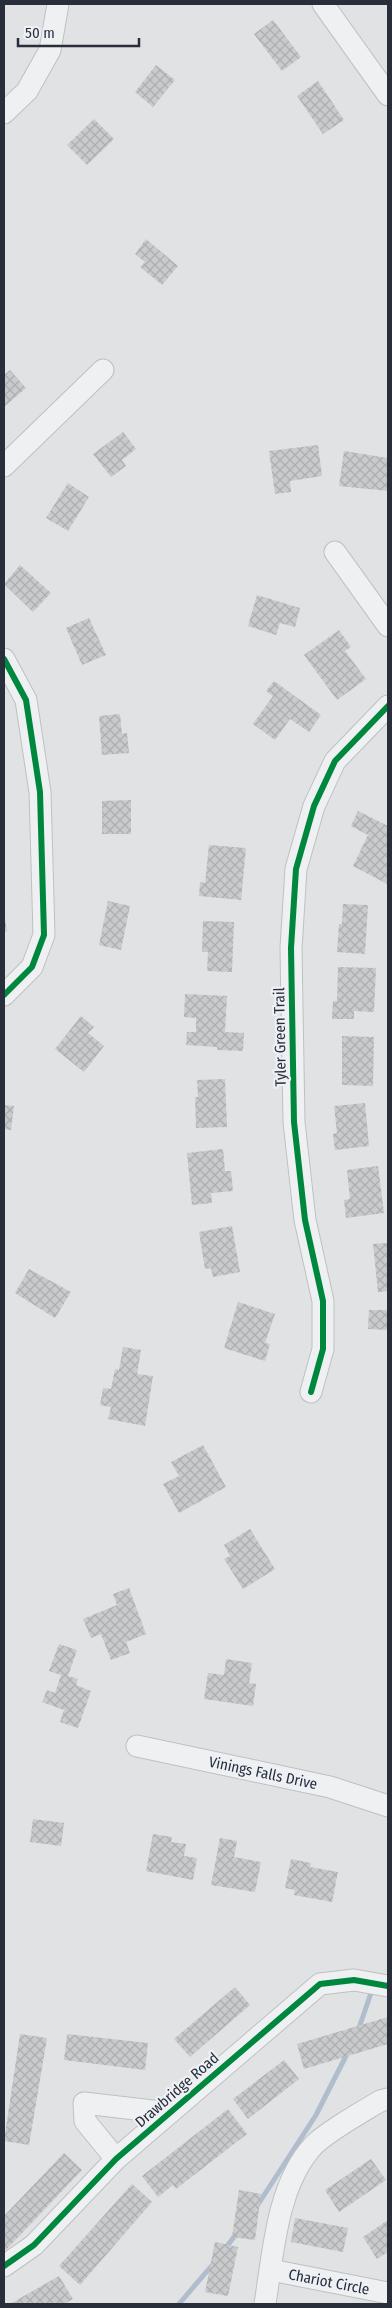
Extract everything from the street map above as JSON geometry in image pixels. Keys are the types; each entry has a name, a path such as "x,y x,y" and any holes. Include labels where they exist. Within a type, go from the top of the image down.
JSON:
{"street":[{"path":"4,112 27,91 50,50 58,4"},
{"path":"323,4 388,95"},
{"path":"4,466 103,370"},
{"path":"335,552 388,626"},
{"path":"4,658 26,700 40,792 44,935 32,967 4,995"},
{"name":"Tyler Green Trail","path":"310,1392 323,1349 323,1301 305,1220 294,1122 291,948 296,869 314,806 335,761 388,706"},
{"name":"Vinings Falls Drive","path":"137,1746 330,1786 388,1806"},
{"name":"Drawbridge Road","path":"4,2266 34,2245 116,2158 320,1984 354,1980 388,1986"},
{"path":"265,2304 278,2226 290,2182 314,2146 380,2101 388,2099"},
{"path":"116,2158 85,2121 84,2103 170,2113"},
{"name":"Chariot Circle","path":"271,2270 388,2293"}],"building":[{"path":"273,20 301,57 282,71 254,34"},
{"path":"156,65 175,80 153,107 135,92"},
{"path":"318,81 344,120 323,134 297,96"},
{"path":"94,119 114,139 87,165 67,145"},
{"path":"146,239 178,266 162,285 140,267 145,262 135,254"},
{"path":"10,370 26,388 4,407 4,375"},
{"path":"123,432 136,449 122,460 126,466 111,477 93,454"},
{"path":"318,445 322,476 290,481 291,492 275,494 269,451"},
{"path":"344,451 388,458 388,491 339,486"},
{"path":"68,483 89,497 68,531 46,518"},
{"path":"20,565 51,593 33,612 4,584"},
{"path":"257,595 300,608 295,627 280,623 276,635 248,626"},
{"path":"89,618 106,655 82,665 66,628"},
{"path":"339,630 351,647 345,651 366,679 337,700 304,655"},
{"path":"274,681 321,715 309,732 290,719 275,740 253,724 273,696 266,691"},
{"path":"120,714 122,734 127,733 129,753 102,755 99,716"},
{"path":"131,800 131,834 102,834 102,801"},
{"path":"358,811 388,826 387,884 353,866 368,835 351,826"},
{"path":"209,845 246,848 241,900 199,896 200,882 205,883"},
{"path":"108,901 130,906 121,950 99,945"},
{"path":"343,904 368,905 365,954 337,952"},
{"path":"4,913 7,931 4,932"},
{"path":"203,921 234,922 232,972 207,971 208,952 202,952"},
{"path":"338,967 376,968 374,1012 354,1011 354,1019 332,1019 333,1001 337,1001"},
{"path":"185,994 227,996 225,1032 244,1033 243,1051 217,1050 217,1047 186,1045 187,1032 196,1032 196,1018 184,1017"},
{"path":"81,1016 94,1027 88,1033 104,1046 84,1072 55,1049"},
{"path":"342,1036 374,1037 373,1086 342,1085"},
{"path":"225,1079 227,1127 196,1128 195,1097 198,1097 197,1080"},
{"path":"365,1103 369,1146 335,1150 333,1134 337,1133 334,1106"},
{"path":"4,1105 14,1106 11,1130 4,1129"},
{"path":"223,1149 225,1171 231,1171 233,1191 211,1193 212,1203 192,1205 187,1153"},
{"path":"378,1166 384,1213 346,1218 344,1200 350,1199 347,1170"},
{"path":"232,1226 240,1272 213,1277 211,1268 205,1269 199,1232"},
{"path":"388,1243 388,1291 378,1292 373,1244"},
{"path":"29,1269 71,1292 55,1318 15,1293"},
{"path":"238,1302 275,1314 265,1343 270,1344 265,1361 224,1348"},
{"path":"369,1310 388,1310 388,1330 368,1329"},
{"path":"123,1347 141,1350 137,1374 153,1376 145,1426 108,1419 111,1407 100,1405 103,1388 111,1389 115,1369 119,1370"},
{"path":"203,1445 226,1487 179,1513 163,1484 179,1476 171,1462"},
{"path":"250,1529 275,1569 243,1589 224,1559 230,1556 224,1545"},
{"path":"129,1588 146,1634 126,1642 130,1653 111,1660 101,1634 91,1638 83,1619 117,1605 113,1594"},
{"path":"59,1644 77,1650 68,1676 78,1679 76,1685 91,1691 78,1728 60,1722 64,1710 42,1702 47,1690 55,1693 61,1675 49,1671"},
{"path":"226,1659 252,1663 249,1683 256,1684 253,1706 204,1699 208,1673 224,1675"},
{"path":"33,1819 64,1823 61,1846 30,1842"},
{"path":"153,1834 172,1837 171,1842 186,1844 184,1856 197,1858 193,1880 146,1871"},
{"path":"220,1838 237,1841 234,1857 261,1862 255,1892 211,1885"},
{"path":"291,1859 311,1863 310,1867 338,1872 332,1902 294,1895 295,1890 285,1888"},
{"path":"235,1987 250,2005 190,2057 174,2039"},
{"path":"388,2017 388,2044 304,2069 297,2044"},
{"path":"20,2034 47,2038 29,2145 4,2141"},
{"path":"67,2034 148,2043 145,2070 64,2060"},
{"path":"284,2060 299,2079 248,2119 233,2099"},
{"path":"228,2109 247,2134 176,2189 173,2185 158,2197 142,2176"},
{"path":"64,2153 82,2170 6,2250 4,2247 4,2216"},
{"path":"371,2159 386,2180 339,2212 325,2190"},
{"path":"132,2184 152,2202 80,2285 59,2266"},
{"path":"239,2190 261,2194 255,2240 232,2237"},
{"path":"295,2218 348,2228 343,2252 291,2242"},
{"path":"388,2220 388,2252 377,2259 363,2237"},
{"path":"215,2242 238,2247 228,2296 205,2292"},
{"path":"59,2276 73,2299 64,2304 10,2304"}],"waterway":[{"path":"358,2031 373,1987"},
{"path":"257,2206 316,2115 349,2050"},
{"path":"224,2250 237,2233"},
{"path":"179,2304 214,2263"}],"cycle path":[{"path":"4,659 26,700 40,792 44,935 32,967 4,995"},
{"path":"311,1392 323,1349 323,1301 305,1220 294,1122 291,948 296,869 314,806 335,761 388,706"},
{"path":"4,2266 34,2245 116,2159 320,1984 354,1980 388,1986"}]}
